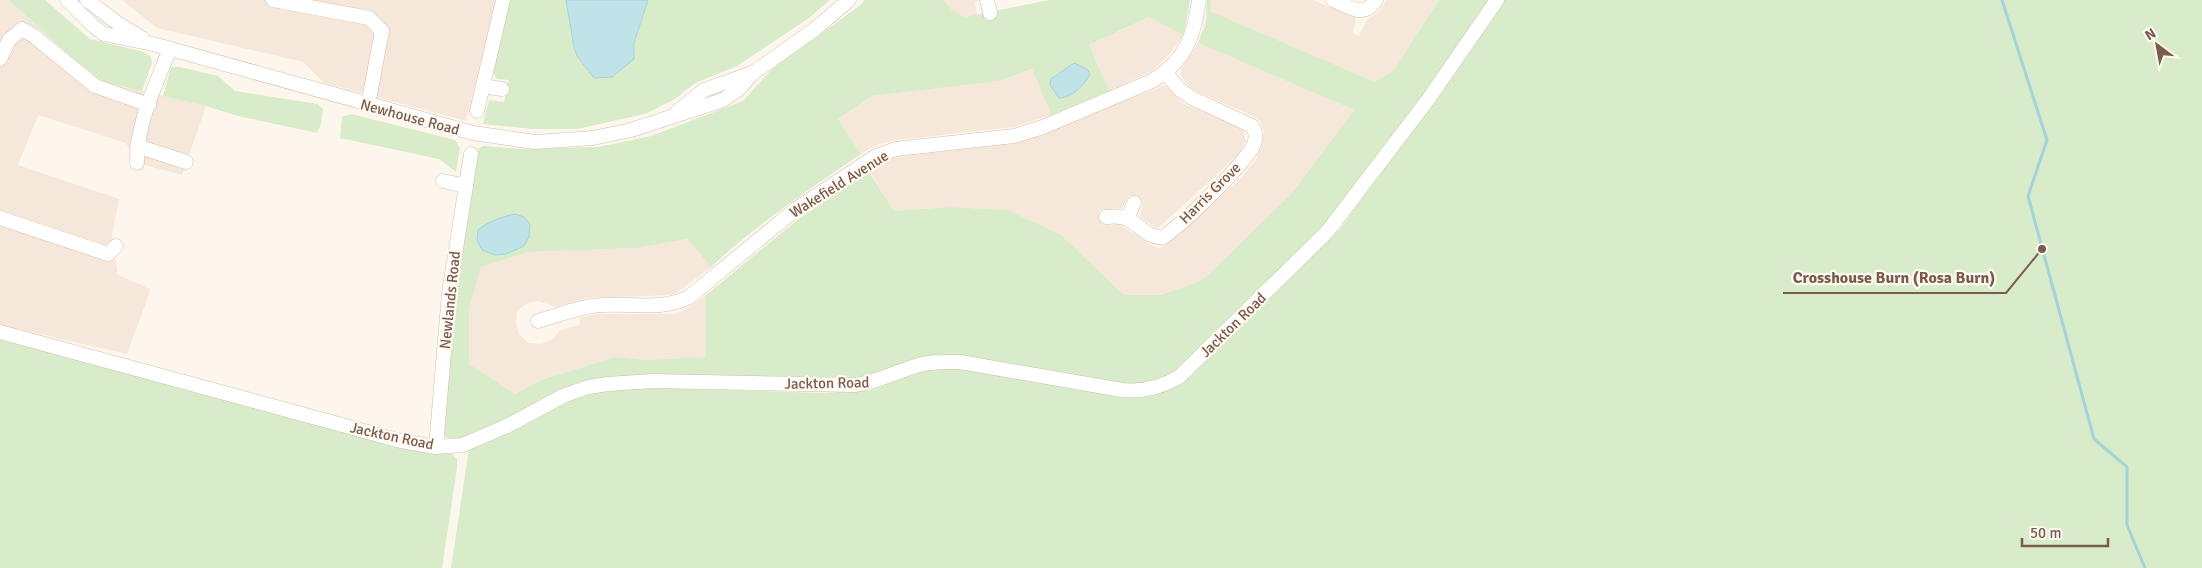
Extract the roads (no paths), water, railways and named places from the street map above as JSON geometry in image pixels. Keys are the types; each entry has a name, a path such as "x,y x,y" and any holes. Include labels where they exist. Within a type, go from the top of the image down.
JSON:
{"street":[{"name":"Newhouse Road","path":"66,0 104,34 153,44 473,133 535,142 593,138 631,130 730,96 753,73 815,28 849,0"},
{"name":"Newhouse Road","path":"87,0 120,25 153,44"},
{"path":"272,0 297,2 369,18 378,26 382,31 368,105"},
{"path":"477,111 503,0"},
{"name":"Wakefield Avenue","path":"538,321 594,306 676,304 689,298 796,209 876,156 896,148 1014,136 1043,127 1152,81 1166,73 1188,45 1196,23 1199,0"},
{"path":"1333,0 1357,10 1365,11 1376,0"},
{"name":"Jackton Road","path":"0,332 383,436 436,447 463,445 507,426 562,396 588,387 630,382 873,383 917,365 935,362 960,362 1133,391 1168,383 1190,367 1327,232 1376,171 1497,0"},
{"path":"0,60 9,40 22,29 34,36 95,86 149,105"},
{"path":"138,162 137,146 149,105 170,49"},
{"name":"Harris Grove","path":"1106,217 1118,216 1127,219 1151,236 1158,238 1168,234 1240,165 1253,146 1256,138 1252,126 1192,98 1179,89 1166,73"},
{"path":"483,86 502,89"},
{"path":"137,146 186,162"},
{"name":"Newlands Road","path":"436,447 450,293 471,154"},
{"path":"443,181 466,186"},
{"path":"1127,219 1134,203"},
{"path":"0,218 108,254 116,246"}],"water":[{"path":"566,0 648,0 634,43 634,59 612,77 594,78 577,56"},
{"path":"1074,63 1087,69 1090,74 1077,90 1068,96 1059,98 1050,85 1051,79"},
{"path":"515,214 524,217 530,224 529,237 524,246 506,254 495,255 482,250 477,240 478,230 495,220"}],"waterway":[{"path":"2002,0 2047,140 2028,196 2094,439 2127,467 2127,525 2145,568"}],"place":[{"name":"Crosshouse Burn (Rosa Burn)","path":"2042,249"}]}
